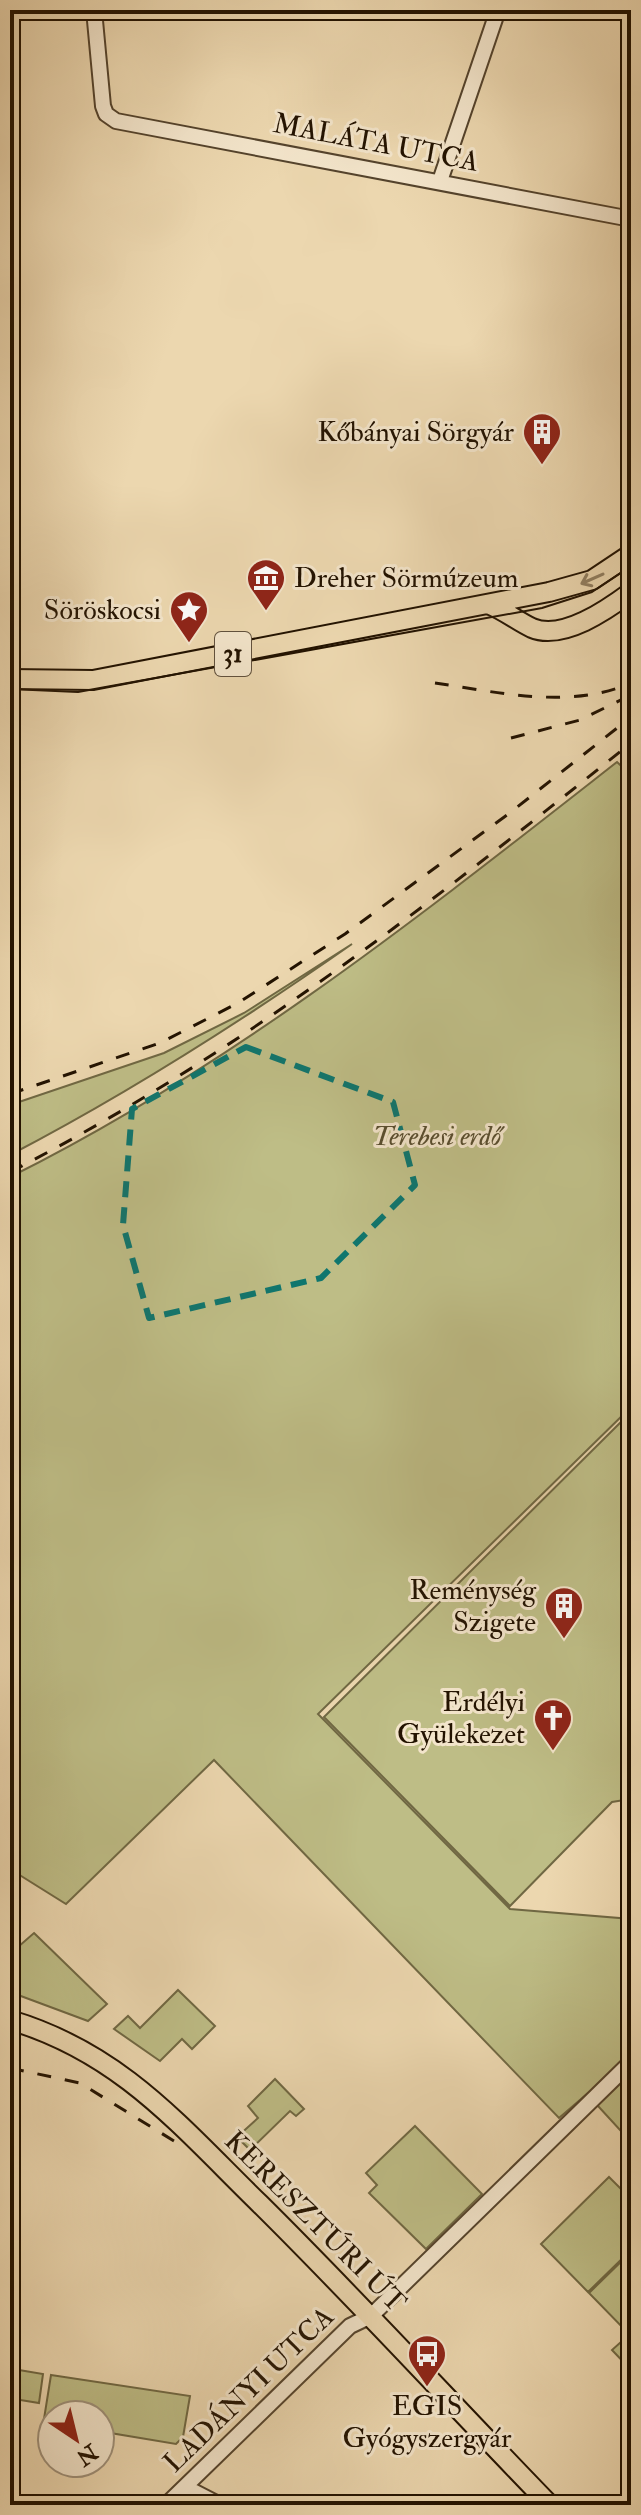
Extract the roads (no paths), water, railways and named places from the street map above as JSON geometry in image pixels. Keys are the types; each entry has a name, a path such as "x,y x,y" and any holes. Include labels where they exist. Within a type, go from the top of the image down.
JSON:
{"main road":[{"name":"31","path":"10,679 93,680 549,592 592,580 631,554"},
{"path":"532,628 527,614 530,607 549,592"},
{"path":"488,604 532,628 550,630 577,623 611,607 631,592"},
{"name":"KERESZTÚRI ÚT","path":"10,2020 70,2041 133,2082 371,2316 538,2501"}],"street":[{"name":"MALÁTA UTCA","path":"94,10 103,106 111,119 631,219"},
{"path":"440,181 498,10"},
{"name":"LADÁNYI UTCA","path":"166,2505 350,2326 371,2316 631,2062"},
{"path":"185,2487 220,2505"}],"tram line":[{"path":"10,689 78,692 542,608 592,592 631,566"}],"railway":[{"path":"435,683 508,694 558,697 583,696 631,683"},
{"path":"511,738 580,720 631,695"},
{"path":"10,1094 160,1043 238,1003 345,934 511,812 631,717"},
{"path":"10,1172 176,1078 331,974 482,861 631,743"},
{"path":"10,2068 80,2083 174,2141"}],"place":[{"name":"Kőbányai Sörgyár","path":"542,466"},
{"name":"Dreher Sörmúzeum","path":"266,612"},
{"name":"Söröskocsi","path":"189,644"},
{"name":"Reménység Szigete","path":"564,1640"},
{"name":"Erdélyi Gyülekezet","path":"553,1752"},
{"name":"EGIS Gyógyszergyár","path":"427,2388"}],"park label":[{"name":"Terebesi erdő","path":"437,1136"}]}
